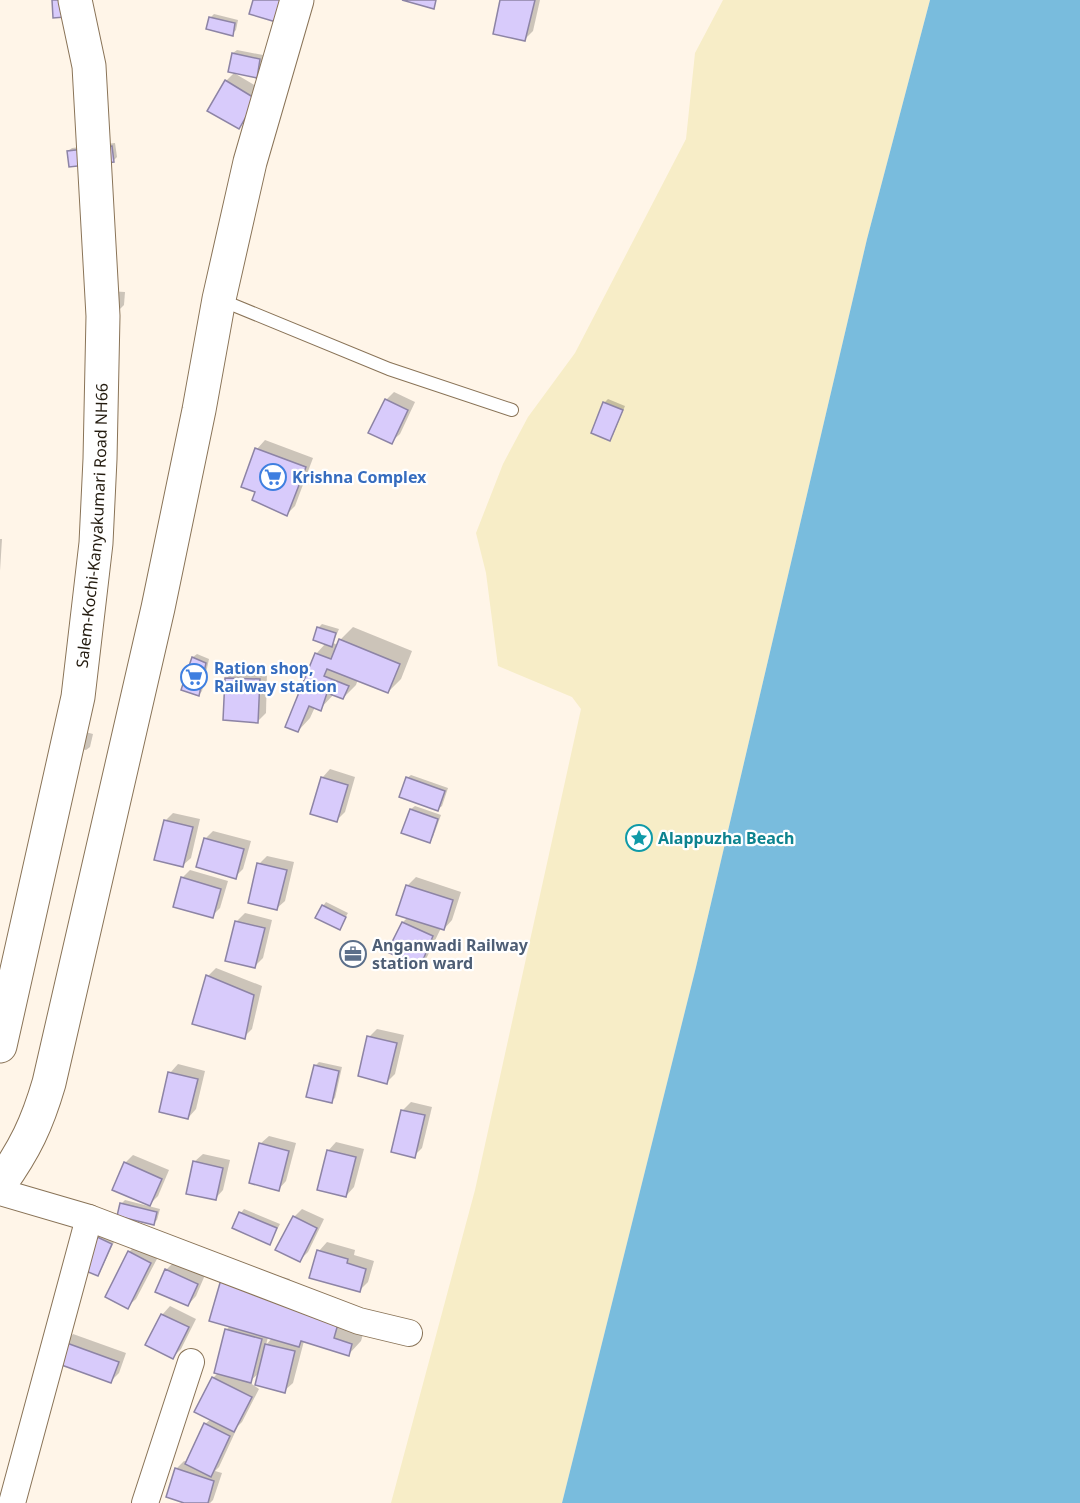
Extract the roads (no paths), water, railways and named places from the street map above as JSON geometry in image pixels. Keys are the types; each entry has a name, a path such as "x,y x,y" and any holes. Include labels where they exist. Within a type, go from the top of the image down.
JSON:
{"main road":[{"name":"Salem-Kochi-Kanyakumari Road NH66","path":"0,1046 78,698 96,543 103,316 90,66 75,0"},
{"path":"0,1184 26,1144 49,1083 158,608 199,410 219,299 250,162 297,0"}],"street":[{"path":"0,1192 89,1218 359,1321 409,1333"},
{"path":"12,1503 89,1218"},
{"path":"145,1503 191,1362"}],"lane":[{"path":"219,299 368,361 512,410"}],"water":[{"path":"930,0 1080,0 1080,1503 562,1503 696,967 867,239"}],"place":[{"name":"Krishna Complex","path":"273,477"},
{"name":"Ration shop, Railway station","path":"194,677"},
{"name":"Alappuzha Beach","path":"639,838"},
{"name":"Anganwadi Railway station ward","path":"353,954"}]}
